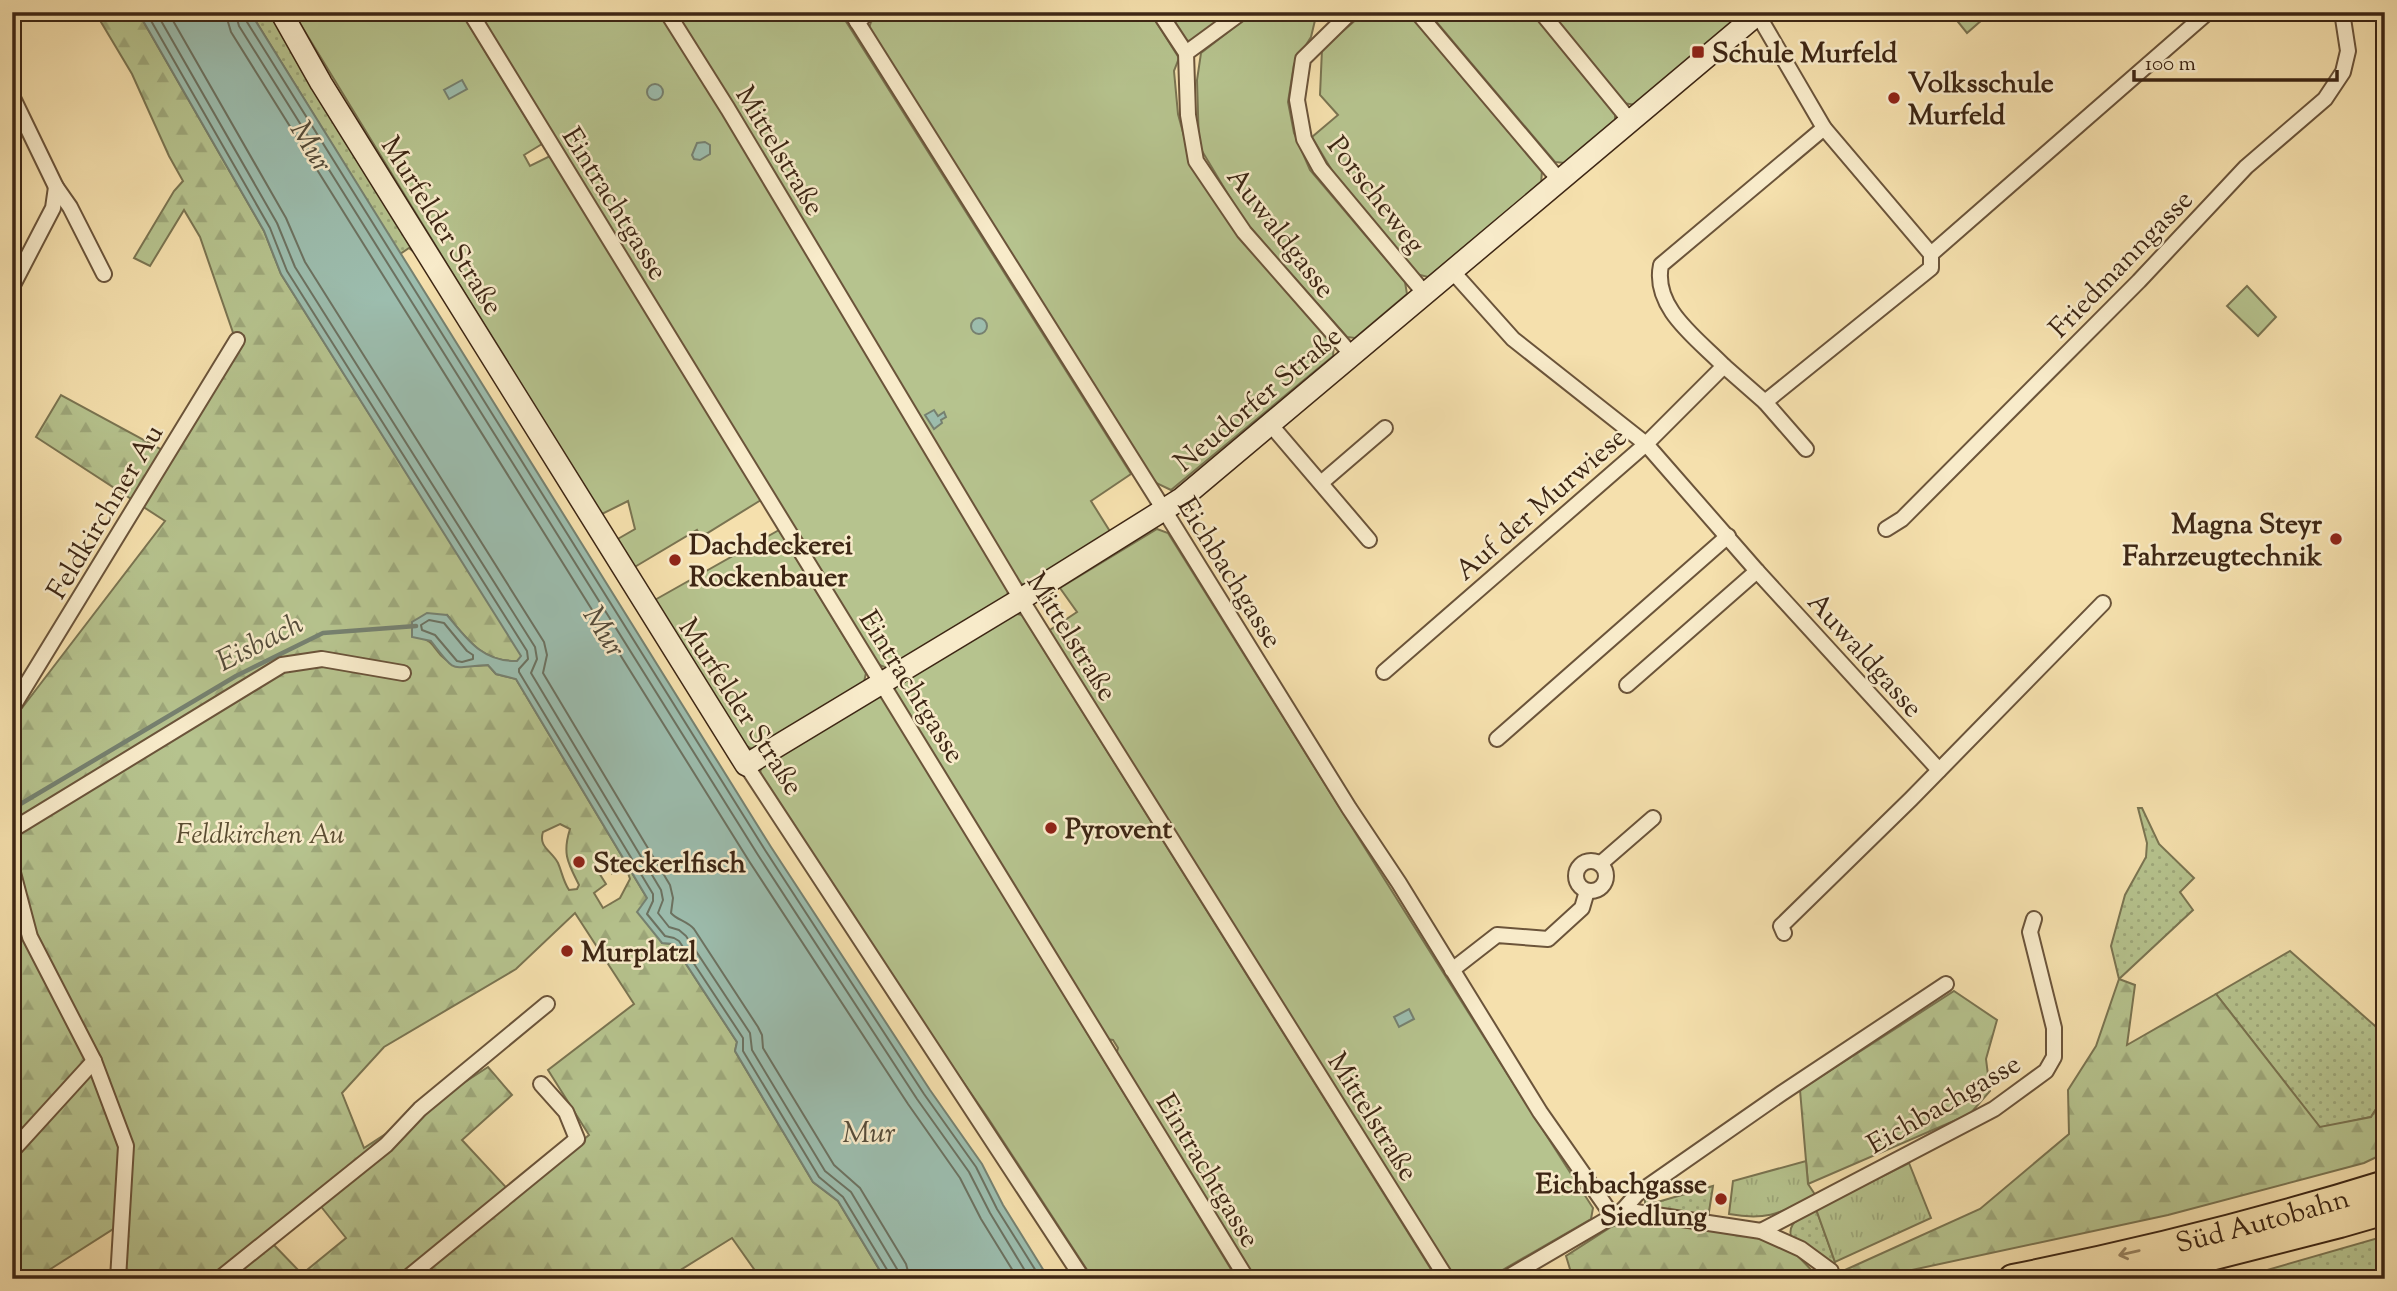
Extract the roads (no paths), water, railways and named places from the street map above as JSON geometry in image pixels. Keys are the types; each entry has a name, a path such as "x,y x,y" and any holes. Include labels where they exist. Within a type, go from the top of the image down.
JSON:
{"highway":[{"name":"Süd Autobahn","path":"2013,1279 2202,1236 2385,1185"},
{"name":"Süd Autobahn","path":"2120,1279 2277,1240 2385,1209"}],"street":[{"name":"Murfelder Straße","path":"281,12 321,83 746,765 1083,1279"},
{"name":"Eintrachtgasse","path":"470,12 1247,1279"},
{"name":"Mittelstraße","path":"667,12 1021,599 1447,1279"},
{"path":"1159,12 1186,53 1242,12"},
{"path":"1417,12 1560,181"},
{"path":"1541,12 1631,122"},
{"path":"1931,254 2207,13 2230,12"},
{"name":"Friedmanngasse","path":"1886,529 1902,519 2062,360 2246,167 2325,99 2343,72 2348,51 2342,12"},
{"name":"Neudorfer Straße","path":"746,765 1165,510 1426,295 1759,13"},
{"path":"1759,13 1824,128 1931,254 1931,268 1765,402"},
{"name":"Eichbachgasse","path":"859,15 1540,1112 1617,1213"},
{"name":"Porscheweg","path":"1341,15 1303,59 1297,100 1304,139 1320,168 1426,295"},
{"name":"Auwaldgasse","path":"1186,53 1188,115 1196,161 1244,232 1352,355"},
{"path":"12,96 56,187 70,207 104,274"},
{"path":"1805,449 1765,402 1724,366 1671,312 1662,288 1661,265 1824,128"},
{"path":"14,283 53,208 56,187"},
{"name":"Auwaldgasse","path":"1453,272 1513,339 1646,444 1757,571 1939,770"},
{"name":"Feldkirchner Au","path":"12,708 237,340"},
{"name":"Auf der Murwiese","path":"1384,672 1646,444 1724,366"},
{"path":"1270,424 1370,540"},
{"path":"1321,484 1385,428"},
{"path":"1497,739 1728,536"},
{"path":"1627,685 1757,571"},
{"path":"1784,933 1781,926 2103,603"},
{"path":"12,830 282,665 321,659 403,673"},
{"path":"1600,864 1653,818"},
{"path":"1585,863 1600,864 1606,876 1603,885 1596,891 1582,889 1576,880 1577,870 1585,863"},
{"path":"12,869 30,937 94,1061 126,1146 118,1279"},
{"path":"1452,970 1497,935 1548,939 1581,908 1587,891"},
{"name":"Eichbachgasse","path":"1761,1231 1994,1109 2046,1071 2054,1057 2054,1028 2030,932 2034,919"},
{"path":"1505,1279 1617,1213 1637,1194 1782,1093 1946,984"},
{"path":"219,1279 386,1145 420,1109 547,1004"},
{"path":"12,1151 94,1061"},
{"path":"406,1279 577,1139 566,1112 541,1084"},
{"path":"1617,1213 1761,1231 1801,1249 1831,1271"}],"water":[{"name":"Mur","path":"138,12 250,12 771,847 930,1090 982,1164 1003,1205 1049,1279 885,1279 838,1201 813,1182 735,1051 737,1042 673,944 662,943 637,912 647,898 516,679 496,674 488,665 460,667 450,664 431,641 412,637 412,622 427,613 447,615 476,647 494,658 517,661 521,656 281,274 264,231"},
{"path":"462,80 467,89 449,99 444,90"},
{"path":"655,84 661,86 661,98 655,100 649,98 647,92 649,86"},
{"path":"705,142 710,145 710,154 700,160 694,159 692,155 697,143"},
{"path":"979,318 985,320 985,332 979,334 973,332 971,326 973,320"},
{"path":"934,410 938,416 944,412 946,417 934,429 925,415"},
{"path":"1409,1009 1414,1019 1399,1027 1394,1017"}],"waterway":[{"name":"Eisbach","path":"12,809 236,676 323,633 416,626"}],"place":[{"name":"Schule Murfeld","path":"1698,52"},
{"name":"Volksschule Murfeld","path":"1894,98"},
{"name":"Magna Steyr Fahrzeugtechnik","path":"2336,539"},
{"name":"Dachdeckerei Rockenbauer","path":"675,560"},
{"name":"Pyrovent","path":"1051,828"},
{"name":"Steckerlfisch","path":"579,862"},
{"name":"Murplatzl","path":"567,951"},
{"name":"Eichbachgasse Siedlung","path":"1721,1199"}],"park label":[{"name":"Feldkirchen Au","path":"260,833"}]}
